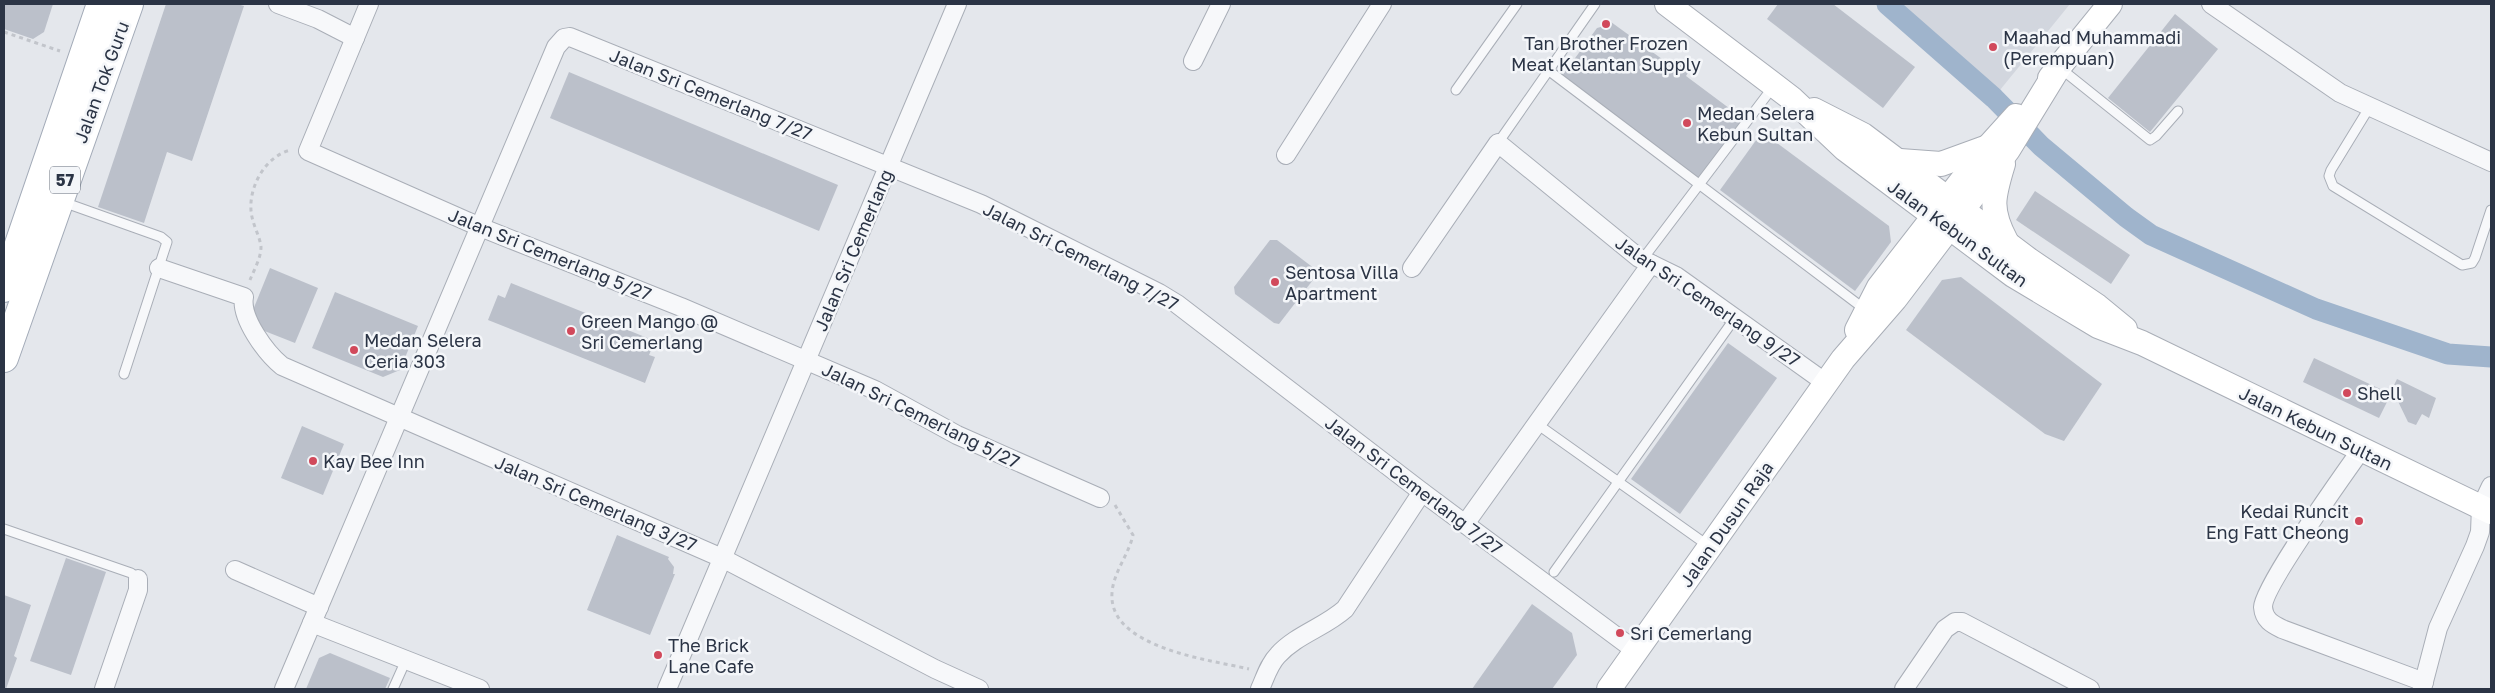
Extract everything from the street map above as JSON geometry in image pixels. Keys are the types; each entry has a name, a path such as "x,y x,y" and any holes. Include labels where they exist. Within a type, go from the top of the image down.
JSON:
{"main road":[{"name":"Jalan Tok Guru","path":"4,288 101,4"},
{"name":"Jalan Tok Guru","path":"4,358 58,200 129,4"},
{"name":"Jalan Kebun Sultan","path":"1667,4 1782,92 1844,149 1948,213 2007,243 2097,306 2142,343"},
{"path":"1948,213 2110,4"},
{"name":"Jalan Kebun Sultan","path":"1782,92 1863,135 1898,161 1948,213 2013,275 2051,300 2098,326 2142,343 2361,450 2488,502"},
{"path":"1898,161 1941,164 2001,144"},
{"path":"2001,144 1994,203 1996,219 2007,243"},
{"name":"Jalan Dusun Raja","path":"1843,359 1879,287 1948,213"},
{"name":"Jalan Dusun Raja","path":"1609,689 1826,382 1843,359 1895,299 1948,213"}],"street":[{"path":"278,4 318,19 355,38"},
{"path":"308,151 369,4"},
{"name":"Jalan Sri Cemerlang","path":"667,689 957,4"},
{"path":"1193,62 1221,4"},
{"path":"1286,155 1382,4"},
{"path":"2211,4 2340,93 2369,108 2491,162"},
{"name":"Jalan Sri Cemerlang 7/27","path":"480,227 556,47 564,38 576,38 981,204 1177,304 1422,492 1636,651"},
{"path":"1412,268 1498,143"},
{"name":"Jalan Sri Cemerlang 9/27","path":"1498,143 1647,262 1676,276 1826,382"},
{"name":"Jalan Sri Cemerlang 5/27","path":"308,151 480,227 672,303 875,390 957,435 1100,498"},
{"path":"284,689 480,227"},
{"path":"1465,524 1537,424 1647,262"},
{"path":"159,268 244,297"},
{"name":"Jalan Sri Cemerlang 3/27","path":"244,297 244,311 263,347 282,366 722,558 979,689"},
{"path":"2361,450 2274,580 2263,605 2264,614 2270,623 2282,629 2423,686 2438,628 2480,532 2488,502"},
{"path":"1260,689 1277,656 1289,645 1345,609 1422,492"},
{"path":"235,570 315,615 406,660 480,689"},
{"path":"104,689 138,590 138,579"},
{"path":"1904,689 1945,629 1955,622 1969,624 2090,689"}],"lane":[{"path":"1456,90 1518,4"},
{"path":"1498,143 1595,4"},
{"path":"2060,68 2150,140 2156,136 2178,111"},
{"path":"1548,70 1867,311"},
{"path":"1647,262 1700,185 1782,92"},
{"path":"2369,108 2331,170 2329,176 2333,186 2462,265 2472,263 2475,258 2491,210"},
{"path":"58,200 164,238 167,245 124,374"},
{"path":"1554,572 1735,318"},
{"path":"1537,424 1710,547"},
{"path":"4,529 131,573 138,579"},
{"path":"393,689 406,660"}],"path":[{"path":"4,32 82,59"},
{"path":"244,297 261,246 251,216 251,204 259,176 266,165 276,156 297,148 308,151"},
{"path":"1100,498 1116,506 1133,535 1112,591 1112,605 1119,618 1135,634 1151,644 1168,650 1267,673"}],"shaded area":[{"name":"Maahad Muhammadi (Perempuan)","path":"1902,4 2070,4 2000,90"}],"building":[{"path":"4,4 53,4 44,32 33,39 4,29"},
{"path":"166,4 237,4 244,6 192,161 167,152 144,223 98,207"},
{"path":"1778,4 1833,4 1915,67 1883,108 1767,19"},
{"path":"2175,14 2218,49 2150,132 2108,98"},
{"path":"1611,22 1673,67 1677,62 1689,71 1686,76 1745,120 1699,182 1642,140 1644,137 1562,76 1597,28 1608,25"},
{"path":"569,72 838,185 819,231 550,118"},
{"path":"1762,132 1889,226 1891,242 1855,291 1720,190"},
{"path":"2035,191 2130,255 2111,284 2016,220"},
{"name":"Sentosa Villa Apartment","path":"1270,240 1277,240 1315,269 1316,276 1279,324 1274,323 1235,294 1234,287"},
{"path":"270,268 318,288 295,343 262,330 253,310"},
{"path":"1961,277 2102,384 2064,441 2045,434 1906,330 1942,280"},
{"name":"Green Mango @ Sri Cemerlang","path":"511,283 655,341 649,355 655,357 645,383 488,320 498,295 505,298"},
{"path":"335,292 418,326 400,370 383,377 312,348"},
{"path":"1728,343 1777,378 1680,514 1631,479"},
{"path":"2314,358 2391,394 2379,418 2303,382"},
{"path":"2397,379 2436,398 2429,418 2422,414 2416,425 2408,422 2392,389"},
{"name":"Kay Bee Inn","path":"302,426 344,444 323,495 281,478"},
{"path":"617,535 669,557 668,559 674,567 673,574 675,574 650,635 587,610"},
{"path":"66,558 106,572 71,675 30,661"},
{"path":"4,595 31,605 14,656 17,658 6,689 4,689"},
{"path":"1532,604 1572,633 1577,655 1552,689 1472,689"},
{"path":"330,653 390,678 385,689 306,689 319,658"}],"waterway":[{"path":"1887,4 1994,98 2041,146 2126,217 2151,235 2316,309 2448,354 2491,357"}],"place":[{"name":"Tan Brother Frozen Meat Kelantan Supply","path":"1606,24"},
{"name":"Maahad Muhammadi (Perempuan)","path":"1993,47"},
{"name":"Medan Selera Kebun Sultan","path":"1687,123"},
{"name":"Sentosa Villa Apartment","path":"1275,282"},
{"name":"Green Mango @ Sri Cemerlang","path":"571,331"},
{"name":"Medan Selera Ceria 303","path":"354,350"},
{"name":"Shell","path":"2347,393"},
{"name":"Kay Bee Inn","path":"313,461"},
{"name":"Kedai Runcit Eng Fatt Cheong","path":"2359,521"},
{"name":"Sri Cemerlang","path":"1620,633"},
{"name":"The Brick Lane Cafe","path":"658,655"}]}
